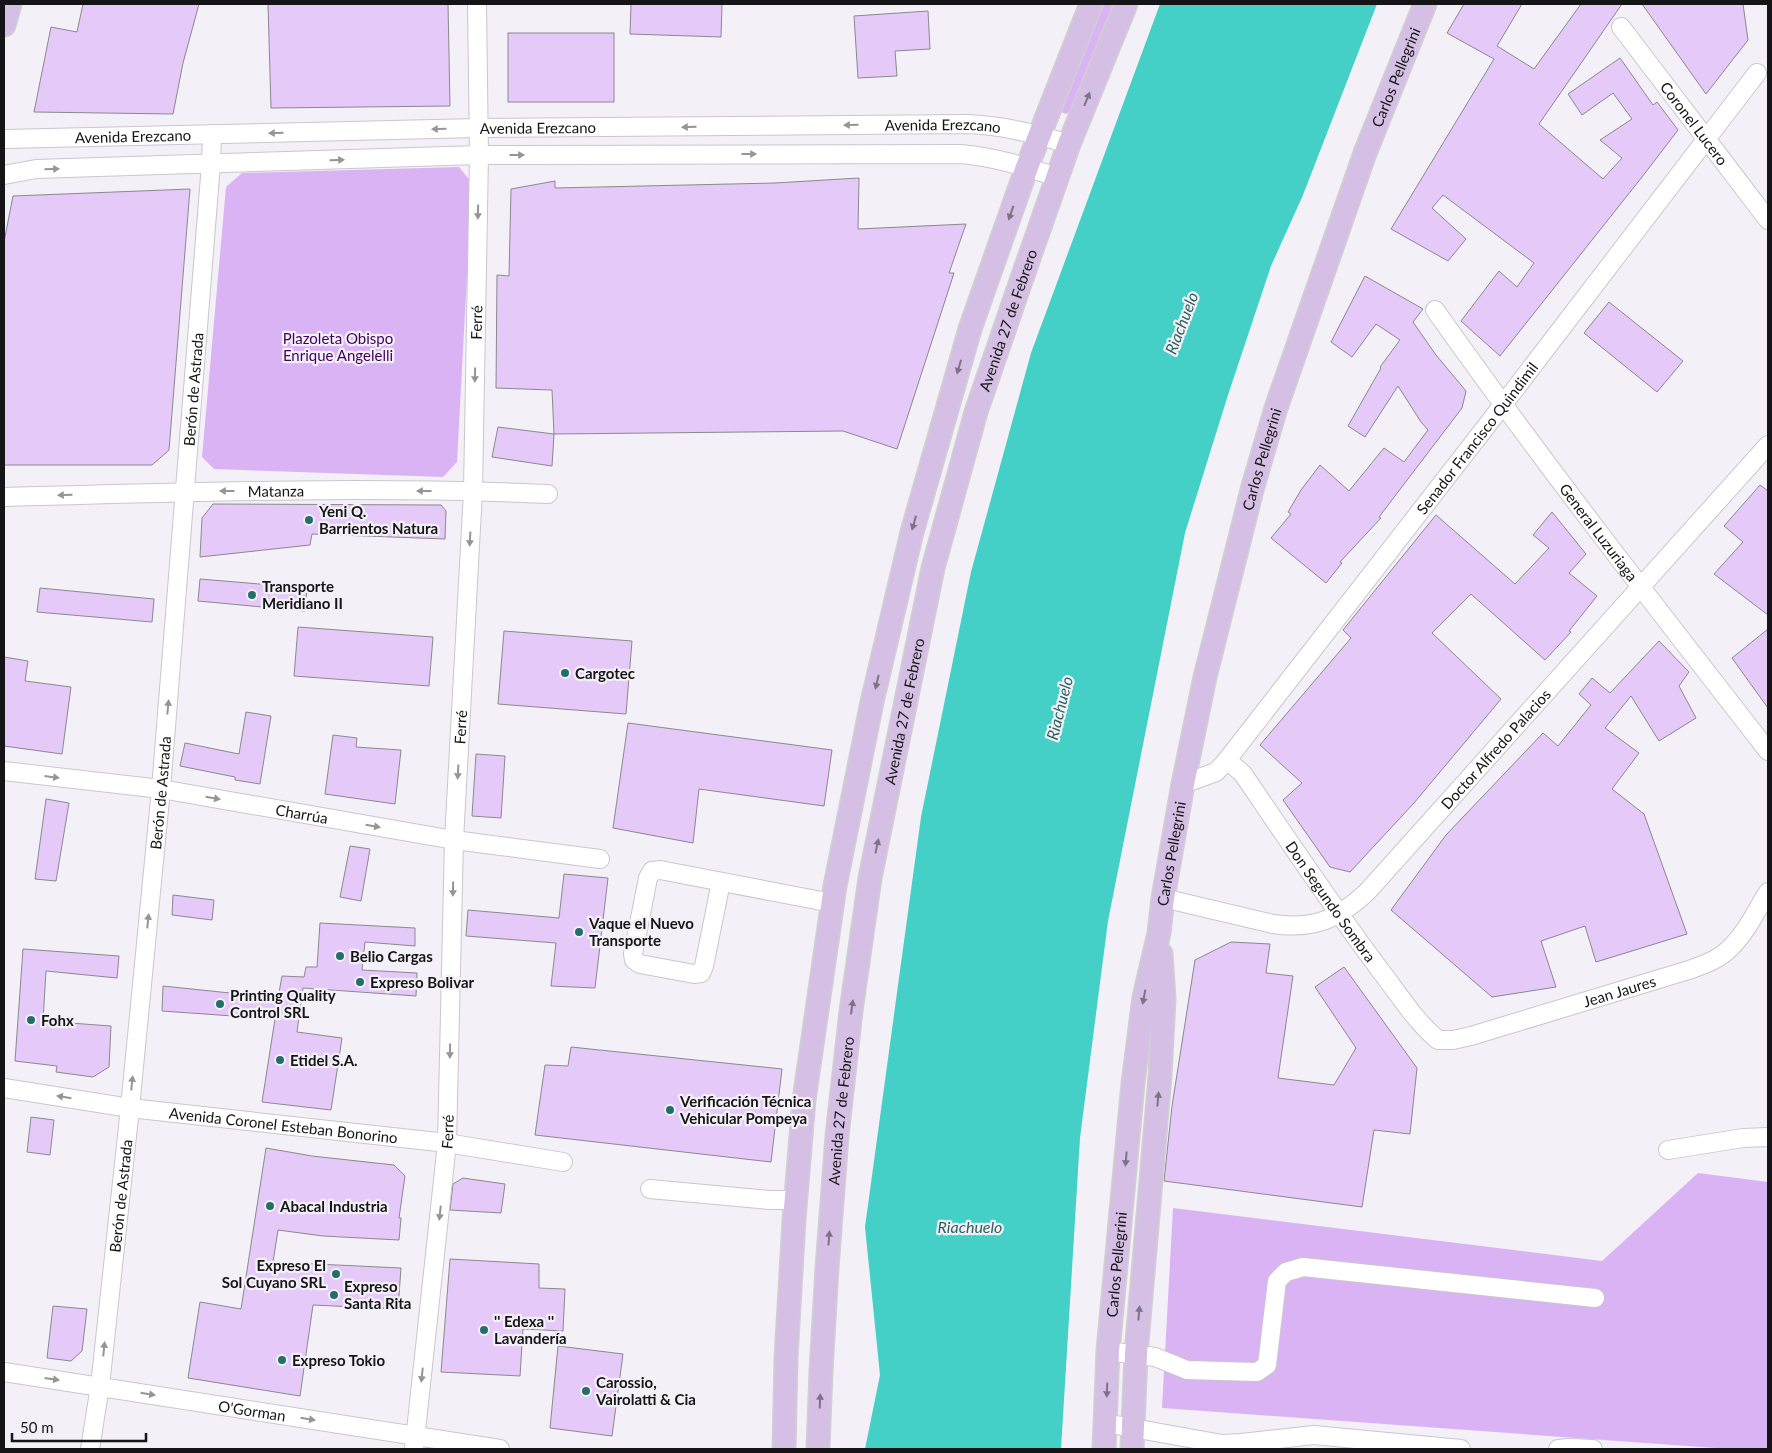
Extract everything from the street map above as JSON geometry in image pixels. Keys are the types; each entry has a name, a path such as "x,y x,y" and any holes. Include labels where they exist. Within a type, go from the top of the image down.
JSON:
{"main road":[{"path":"4,25 10,4"},
{"name":"Avenida 27 de Febrero","path":"784,1449 786,1358 795,1200 804,1100 832,903 872,702 912,532 970,329 1027,167 1091,4"},
{"name":"Avenida 27 de Febrero","path":"818,1449 821,1361 837,1136 851,1010 870,878 933,568 976,412 1056,177 1126,4"},
{"name":"Carlos Pellegrini","path":"1104,1449 1108,1351 1133,1083 1144,998 1159,933 1163,898 1183,784 1205,677 1253,486 1276,408 1365,152 1424,4"},
{"name":"Carlos Pellegrini","path":"1133,1439 1136,1354 1160,1076 1164,999 1159,933"}],"street":[{"name":"Ferré","path":"415,1443 447,1143 454,840 473,491 479,155 477,128 477,4"},
{"name":"Coronel Lucero","path":"1620,27 1768,220"},
{"name":"Senador Francisco Quindimil","path":"1183,784 1216,772 1227,760 1757,74"},
{"name":"Avenida Erezcano","path":"4,139 477,128 967,124 992,125 1039,135 1069,144"},
{"name":"Berón de Astrada","path":"90,1449 100,1386 130,1108 161,789 212,134"},
{"name":"Avenida Erezcano","path":"4,175 36,170 479,155 960,154 987,156 1056,177"},
{"name":"General Luzuriaga","path":"1434,310 1502,406 1640,588 1768,752"},
{"name":"Doctor Alfredo Palacios","path":"1163,898 1290,926 1306,926 1322,922 1351,907 1367,892 1768,445"},
{"name":"Matanza","path":"4,497 184,492 473,491 548,494"},
{"name":"Don Segundo Sombra","path":"1227,760 1243,774 1338,915 1415,1016 1438,1040"},
{"name":"Charrúa","path":"4,771 161,789 454,840 600,859"},
{"path":"721,882 701,973 694,974 640,964 634,960 633,954 648,878 652,871 660,870 832,903"},
{"name":"Jean Jaures","path":"1438,1040 1471,1036 1711,962 1730,949 1768,892"},
{"name":"Avenida Coronel Esteban Bonorino","path":"4,1088 130,1108 447,1143 563,1162"},
{"path":"1668,1150 1743,1138 1768,1137"},
{"path":"650,1189 769,1200 795,1200"},
{"path":"1108,1351 1155,1357 1187,1370 1257,1372 1266,1365 1277,1281 1286,1272 1303,1267 1595,1298"},
{"name":"O'Gorman","path":"4,1372 100,1386 415,1443 500,1449"},
{"path":"1105,1424 1133,1439 1222,1444 1314,1435 1461,1449"},
{"path":"1558,1449 1593,1449"}],"green space":[{"path":"1100,4 1117,4 1073,110 1066,114 1061,112 1059,105"},
{"name":"Plazoleta Obispo Enrique Angelelli","path":"459,167 472,183 457,462 443,477 214,469 202,457 226,187 242,173"},
{"path":"1698,1173 1768,1182 1768,1449 1729,1449 1162,1408 1173,1208 1602,1261"}],"water":[{"name":"Riachuelo","path":"1160,4 1377,4 1303,195 1271,266 1185,533 1108,921 1080,1138 1061,1449 865,1449 880,1375 865,1227 921,817 971,572 1031,353"}],"building":[{"path":"83,4 199,4 183,63 173,114 34,112 51,27 77,32"},
{"path":"268,4 448,4 450,106 271,108"},
{"path":"631,4 722,4 721,37 630,34"},
{"path":"1464,4 1522,4 1497,46 1534,69 1581,4 1622,4 1539,124 1603,179 1622,158 1600,140 1632,119 1613,93 1582,115 1568,94 1620,58 1653,105 1657,102 1678,130 1500,356 1461,321 1499,271 1517,287 1534,263 1443,195 1432,208 1466,239 1448,261 1391,229 1494,59 1447,33"},
{"path":"1642,4 1743,4 1748,40 1706,94"},
{"path":"928,11 930,49 895,51 897,76 858,78 854,16"},
{"path":"508,33 614,33 614,102 508,102"},
{"path":"859,178 858,229 966,224 949,273 954,273 897,449 843,431 554,434 552,390 496,388 497,275 509,276 511,189 555,181 555,188 775,183"},
{"path":"190,189 169,450 152,465 4,465 4,242 13,196"},
{"path":"1365,276 1423,309 1413,322 1436,355 1466,391 1462,408 1379,517 1381,518 1340,562 1342,563 1326,583 1271,538 1291,514 1288,512 1301,490 1320,465 1349,491 1384,448 1404,462 1428,430 1398,386 1365,437 1348,426 1380,367 1400,340 1376,324 1352,357 1331,342"},
{"path":"1609,302 1683,361 1657,392 1584,333"},
{"path":"498,427 554,434 552,466 492,457"},
{"path":"1760,485 1768,491 1768,615 1714,574 1743,542 1724,526"},
{"path":"213,504 441,505 446,511 445,539 312,534 310,545 200,557 202,518"},
{"path":"1552,512 1586,554 1569,573 1597,596 1569,631 1571,632 1545,660 1471,594 1432,633 1501,699 1414,803 1350,872 1330,867 1283,800 1302,783 1260,745 1351,638 1343,630 1436,515 1515,584 1549,548 1533,535"},
{"name":"Transporte Meridiano II","path":"200,579 307,588 305,611 198,601"},
{"path":"40,588 154,599 152,622 37,612"},
{"path":"298,627 433,637 429,686 294,676"},
{"path":"1768,629 1768,708 1732,658"},
{"name":"Cargotec","path":"504,631 632,641 626,714 498,704"},
{"path":"1659,641 1689,672 1679,686 1696,718 1659,741 1631,696 1605,728 1639,753 1612,789 1644,814 1687,934 1596,962 1585,926 1541,941 1556,987 1492,997 1391,910 1446,835 1543,733 1558,746 1591,705 1579,694 1592,678 1610,693"},
{"path":"4,657 28,661 25,681 71,687 62,754 4,746"},
{"path":"246,712 271,716 260,784 235,780 235,777 180,766 185,743 239,754"},
{"path":"628,723 832,750 824,806 699,789 693,843 613,828"},
{"path":"333,735 357,738 356,747 401,750 395,804 325,794"},
{"path":"476,754 505,756 501,818 472,816"},
{"path":"46,799 69,803 56,881 35,879"},
{"path":"350,846 370,849 361,901 340,897"},
{"name":"Vaque el Nuevo Transporte","path":"564,874 608,878 595,988 551,986 556,943 466,936 468,910 559,918"},
{"path":"173,895 214,900 212,920 172,915"},
{"path":"320,923 415,928 415,946 365,942 362,970 417,973 416,996 303,988 297,1032 342,1038 331,1110 262,1102 275,1019 162,1011 163,986 278,998 282,976 304,977 306,967 317,967"},
{"path":"1231,942 1270,944 1266,973 1293,976 1278,1078 1334,1085 1356,1048 1315,987 1344,967 1417,1068 1410,1134 1374,1130 1362,1207 1164,1181 1172,1106 1195,960"},
{"path":"23,949 119,956 117,978 46,971 43,1021 111,1026 109,1067 93,1077 56,1072 57,1066 15,1061"},
{"name":"Verificación Técnica Vehicular Pompeya","path":"571,1047 782,1069 771,1162 535,1135 545,1065 568,1066"},
{"path":"31,1117 54,1120 50,1155 27,1152"},
{"path":"266,1148 312,1156 394,1165 405,1176 399,1218 401,1218 399,1240 323,1236 278,1230 273,1262 401,1268 398,1309 313,1305 300,1396 188,1378 200,1302 241,1309"},
{"path":"463,1178 505,1184 501,1213 450,1210 453,1184"},
{"name":"'' Edexa '' Lavandería","path":"450,1259 539,1264 539,1288 565,1289 563,1331 523,1329 520,1376 441,1372"},
{"path":"53,1306 87,1309 82,1351 71,1361 47,1358"},
{"name":"Carossio, Vairolatti & Cia","path":"558,1346 623,1354 612,1436 550,1428"}],"place":[{"name":"Yeni Q. Barrientos Natura","path":"309,520"},
{"name":"Transporte Meridiano II","path":"252,595"},
{"name":"Cargotec","path":"565,673"},
{"name":"Vaque el Nuevo Transporte","path":"579,932"},
{"name":"Belio Cargas","path":"340,956"},
{"name":"Expreso Bolivar","path":"360,982"},
{"name":"Printing Quality Control SRL","path":"220,1004"},
{"name":"Fohx","path":"31,1020"},
{"name":"Etidel S.A.","path":"280,1060"},
{"name":"Verificación Técnica Vehicular Pompeya","path":"670,1110"},
{"name":"Abacal Industria","path":"270,1206"},
{"name":"Expreso El Sol Cuyano SRL","path":"336,1274"},
{"name":"Expreso Santa Rita","path":"334,1295"},
{"name":"'' Edexa '' Lavandería","path":"484,1330"},
{"name":"Expreso Tokio","path":"282,1360"},
{"name":"Carossio, Vairolatti & Cia","path":"586,1391"}]}
